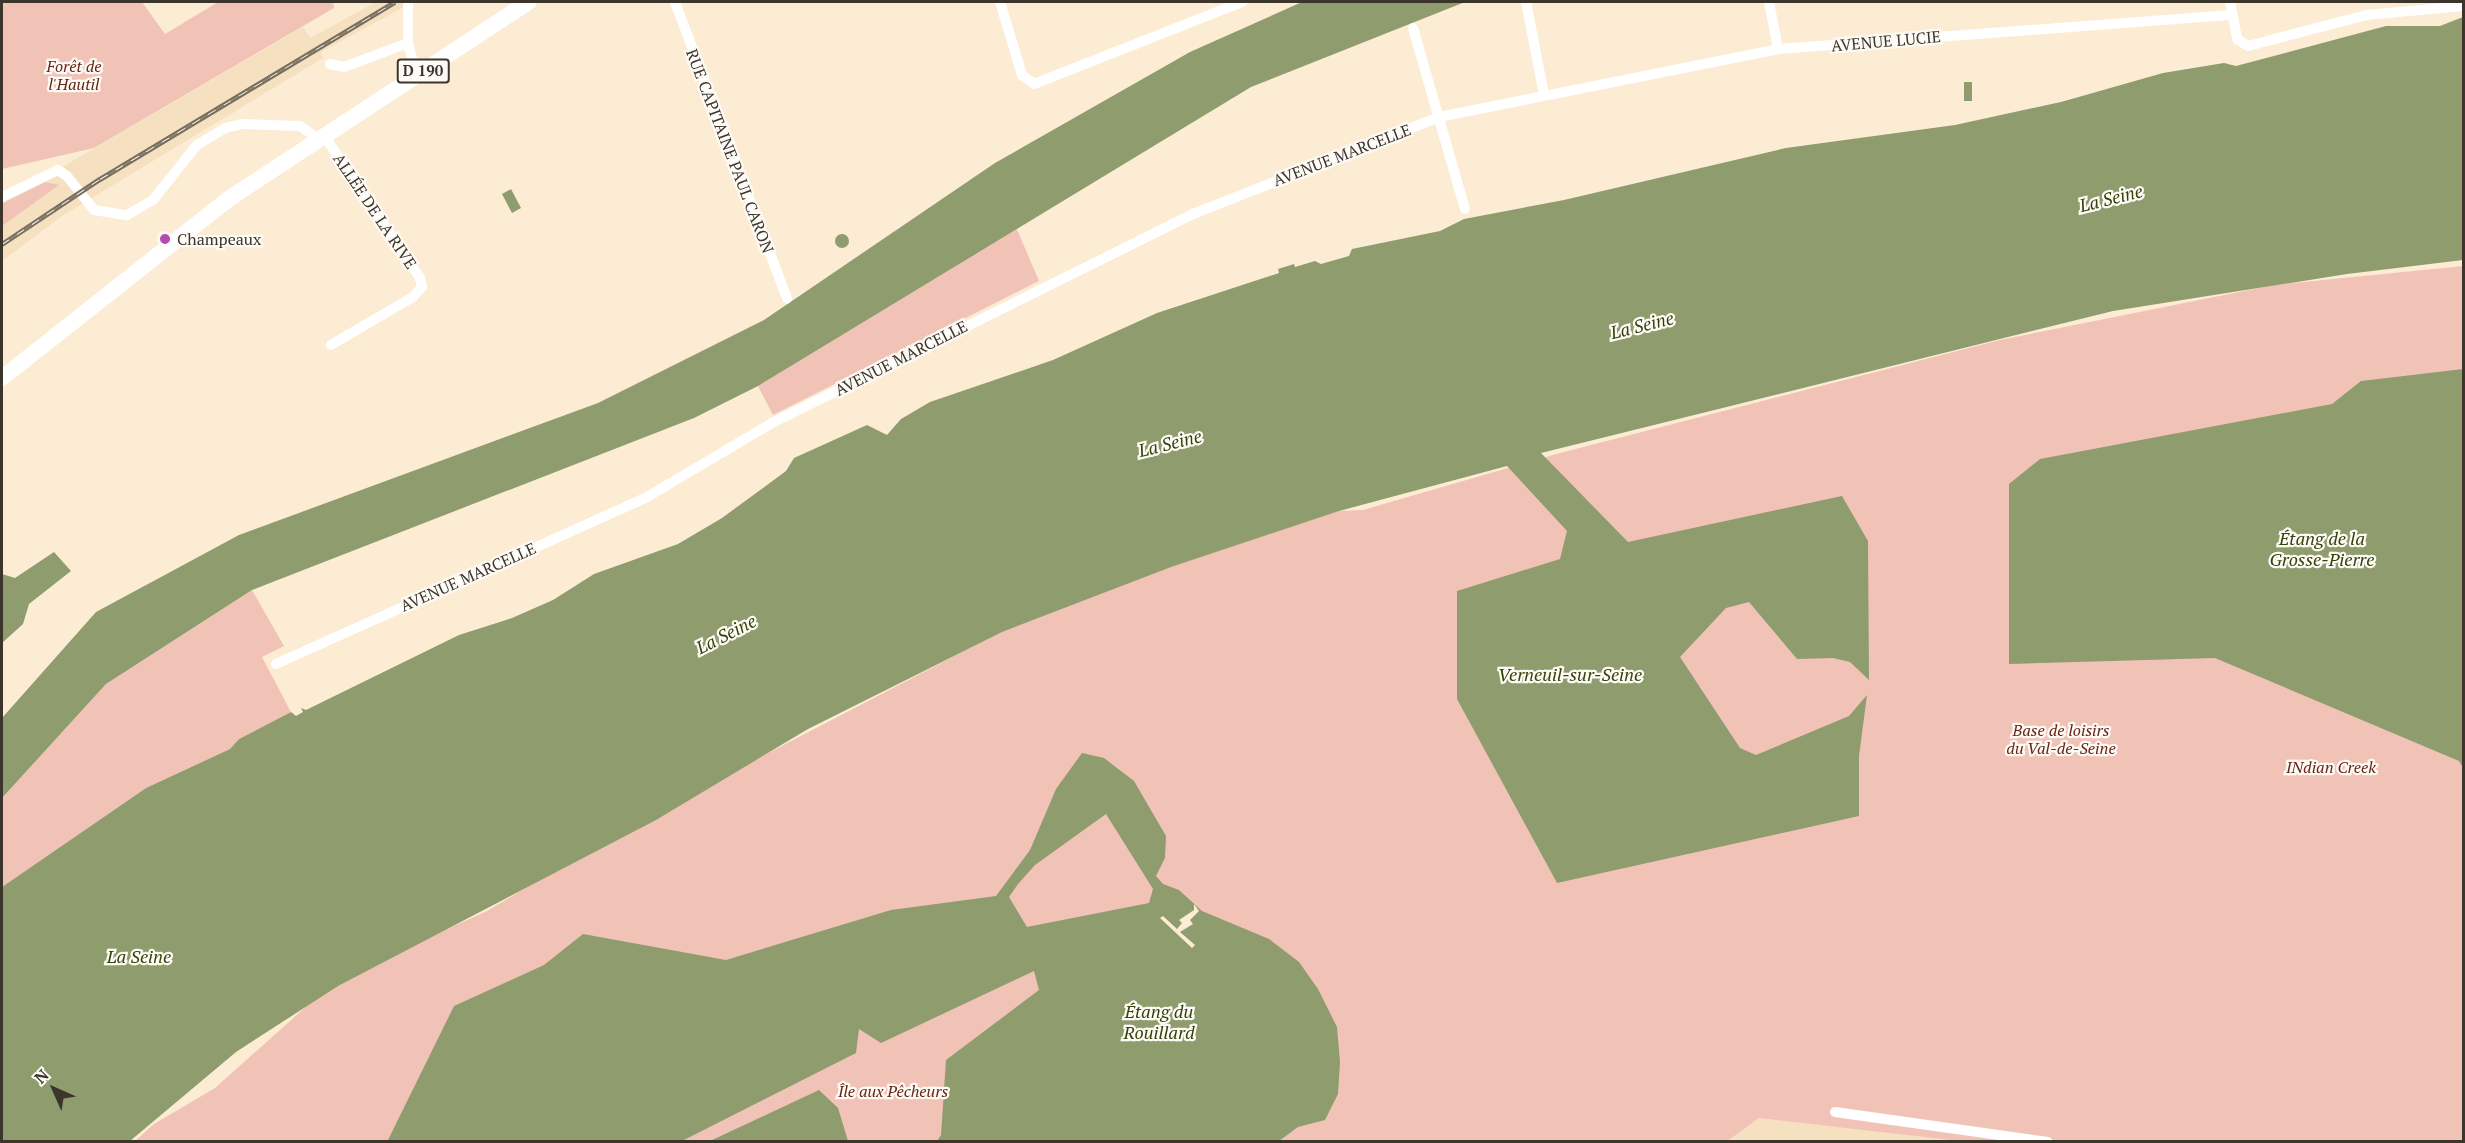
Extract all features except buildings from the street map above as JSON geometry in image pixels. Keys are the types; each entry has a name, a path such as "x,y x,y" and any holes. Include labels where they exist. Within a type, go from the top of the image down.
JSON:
{"main road":[{"name":"D 190","path":"2,378 227,200 526,2"}],"street":[{"path":"408,2 408,43 412,58 422,72"},
{"name":"RUE CAPITAINE PAUL CARON","path":"675,2 787,299"},
{"path":"1000,2 1022,75 1034,84 1242,2"},
{"path":"1526,2 1544,95"},
{"path":"1769,2 1778,49"},
{"path":"2230,2 2237,39 2248,46 2366,15 2463,6"},
{"name":"AVENUE LUCIE","path":"1544,95 1778,49 2232,15"},
{"path":"1413,28 1465,209"},
{"path":"330,64 344,67 408,43"},
{"name":"AVENUE MARCELLE","path":"276,664 647,496 772,423 1193,214 1439,117 1544,95"},
{"path":"2,197 49,171 58,170 68,177 90,206 114,215 139,211 203,140 233,125 300,126 322,138"},
{"name":"ALLÉE DE LA RIVE","path":"322,138 420,278 422,287 413,297 331,345"},
{"path":"1835,1112 2048,1142"}],"shaded area":[{"path":"376,2 403,2 404,7 321,52 323,58 62,216 2,261 2,202 303,27 310,38"},
{"path":"1758,1118 1964,1141 1726,1142"}],"green space":[{"name":"Forêt de l'Hautil","path":"2,2 142,2 165,34 218,2 333,2 334,8 94,148 2,169"},
{"path":"45,182 59,185 2,226 2,204"},
{"path":"1016,227 1039,281 773,415 758,386"},
{"name":"Base de loisirs du Val-de-Seine","path":"2463,266 2463,1141 1968,1142 1759,1118 1726,1142 134,1142 154,1124 215,1088 337,979 487,911 634,823 1060,601 1339,511 1363,510 1560,453 2000,340 2274,285"},
{"path":"252,590 284,646 262,657 291,712 239,739 230,749 146,788 2,887 2,798 106,684"}],"water":[{"path":"1302,2 1465,2 1251,87 758,386 694,418 252,590 106,684 2,798 2,718 96,612 239,535 598,403 764,320 995,163 1190,52"},
{"name":"La Seine","path":"2463,17 2463,260 2347,274 2113,311 1541,453 1628,542 1842,496 1868,541 1869,680 1850,662 1833,658 1797,659 1749,602 1726,608 1680,657 1740,748 1756,755 1849,716 1867,695 1859,756 1859,816 1557,883 1457,699 1457,591 1560,559 1567,531 1507,466 1339,511 1171,567 1002,632 808,729 656,820 338,986 236,1052 130,1141 2,1141 2,887 146,788 230,749 239,739 291,712 296,716 303,712 301,708 306,710 459,635 512,618 553,600 594,574 678,544 722,518 786,471 794,458 867,425 887,435 901,419 930,402 1053,360 1157,313 1279,273 1278,269 1315,261 1321,264 1349,256 1352,249 1440,231 1464,219 1564,200 1786,148 1955,125 2061,102 2163,73 2224,63 2236,66 2386,26 2440,26"},
{"path":"1964,82 1972,82 1972,101 1964,101"},
{"path":"511,189 521,208 512,213 502,194"},
{"path":"842,234 847,236 849,241 847,246 842,248 837,246 835,241 837,236"},
{"name":"Étang de la Grosse-Pierre","path":"2463,369 2463,768 2459,761 2215,658 2009,664 2009,484 2040,459 2332,404 2361,381"},
{"path":"54,552 71,571 29,604 23,624 2,643 2,574 15,578"},
{"name":"Étang du Rouillard","path":"1082,753 1104,758 1134,781 1166,836 1165,858 1156,876 1163,884 1179,890 1202,911 1269,939 1299,962 1318,989 1337,1027 1340,1062 1338,1094 1325,1120 1298,1127 1279,1141 937,1141 941,1135 946,1060 1039,990 1034,971 881,1043 859,1029 856,1053 682,1141 387,1142 454,1006 544,965 583,934 726,960 891,910 996,896 1030,850 1056,789","holes":["1106,814 1153,889 1149,903 1027,927 1009,897 1035,865"]},
{"path":"819,1090 838,1108 848,1141 710,1141"}],"pier":[{"path":"1194,904 1199,911 1190,920 1193,924 1180,932 1195,945 1192,948 1160,918 1163,916 1177,929 1182,923 1179,920 1194,910"}],"railway":[{"path":"2,244 100,179 395,2"}],"place":[{"name":"Champeaux","path":"165,239"}],"water label":[{"name":"Verneuil-sur-Seine","path":"1570,674"}],"park label":[{"name":"INdian Creek","path":"2331,767"},
{"name":"Île aux Pêcheurs","path":"893,1091"}]}
